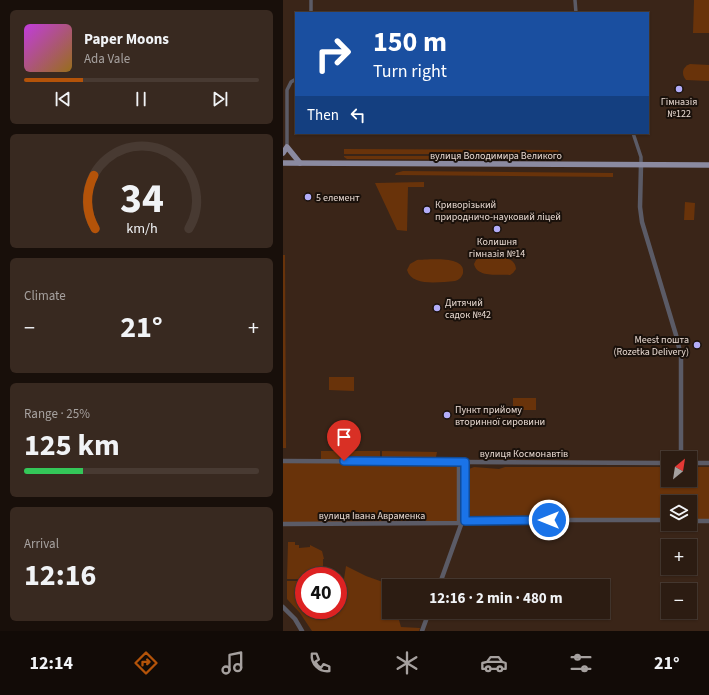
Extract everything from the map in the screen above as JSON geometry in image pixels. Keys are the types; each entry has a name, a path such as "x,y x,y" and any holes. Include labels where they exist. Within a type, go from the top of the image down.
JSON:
{"main road":[{"path":"283,153 287,147 300,164"},
{"name":"вулиця Володимира Великого","path":"283,163 709,165"}],"street":[{"path":"311,0 311,12"},
{"path":"575,0 576,12"},
{"path":"287,147 285,95 289,86 295,80"},
{"path":"633,134 641,157 640,206 642,222 681,356 681,451"},
{"name":"вулиця Космонавтів","path":"283,461 661,463"},
{"path":"459,462 462,522"},
{"path":"442,579 462,522 465,462"},
{"path":"697,463 709,463"},
{"name":"вулиця Івана Авраменка","path":"283,524 661,520"},
{"path":"697,521 709,521"},
{"path":"283,607 295,619 303,631"},
{"path":"422,631 426,619"}],"shaded area":[{"path":"694,0 709,0 709,33 693,33"},
{"path":"687,65 709,65 709,81 686,80 683,75 683,71"},
{"path":"344,149 558,150 559,154 344,154"},
{"path":"344,156 559,156 556,160 347,159"},
{"path":"403,171 613,173 613,177 395,175 396,173"},
{"path":"424,182 424,187 408,187 407,231 397,230 375,183"},
{"path":"685,202 695,203 694,220 684,220"},
{"path":"283,255 285,255 286,448 283,448"},
{"path":"481,257 502,257 512,261 515,264 516,269 510,275 494,275 484,273 479,271 474,264 476,260"},
{"path":"437,259 452,261 458,263 462,267 463,273 458,280 455,281 420,281 410,275 407,270 410,264 417,260"},
{"path":"329,377 354,377 354,391 329,390"},
{"path":"513,398 536,398 536,410 513,410"},
{"path":"321,451 343,451 343,459 321,459"},
{"path":"346,451 380,451 380,459 346,459"},
{"path":"382,451 437,452 436,457 431,460 382,459"},
{"path":"283,461 459,462 459,523 283,524"},
{"path":"474,467 499,469 505,467 661,467 661,487 697,487 697,467 709,467 709,520 697,520 697,495 661,495 661,519 472,518 467,513 467,475 469,469"},
{"path":"288,542 295,542 295,545 299,545 299,548 310,547 310,545 322,551 324,559 323,567 295,567 295,579 287,579"},
{"path":"346,567 382,582 382,619 399,619 401,627 420,628 419,631 312,631 304,619 347,619"},
{"path":"287,581 295,581 295,608 287,599"}],"place":[{"name":"Гімназія №122","path":"679,89"},
{"name":"5 елемент","path":"308,197"},
{"name":"Криворізький природничо-науковий ліцей","path":"427,210"},
{"name":"Колишня гімназія №14","path":"497,229"},
{"name":"Дитячий садок №42","path":"437,308"},
{"name":"Meest пошта (Rozetka Delivery)","path":"697,345"},
{"name":"Пункт прийому вторинної сировини","path":"447,415"}],"route":[{"path":"344,461 465,462 465,521 549,520"}]}
